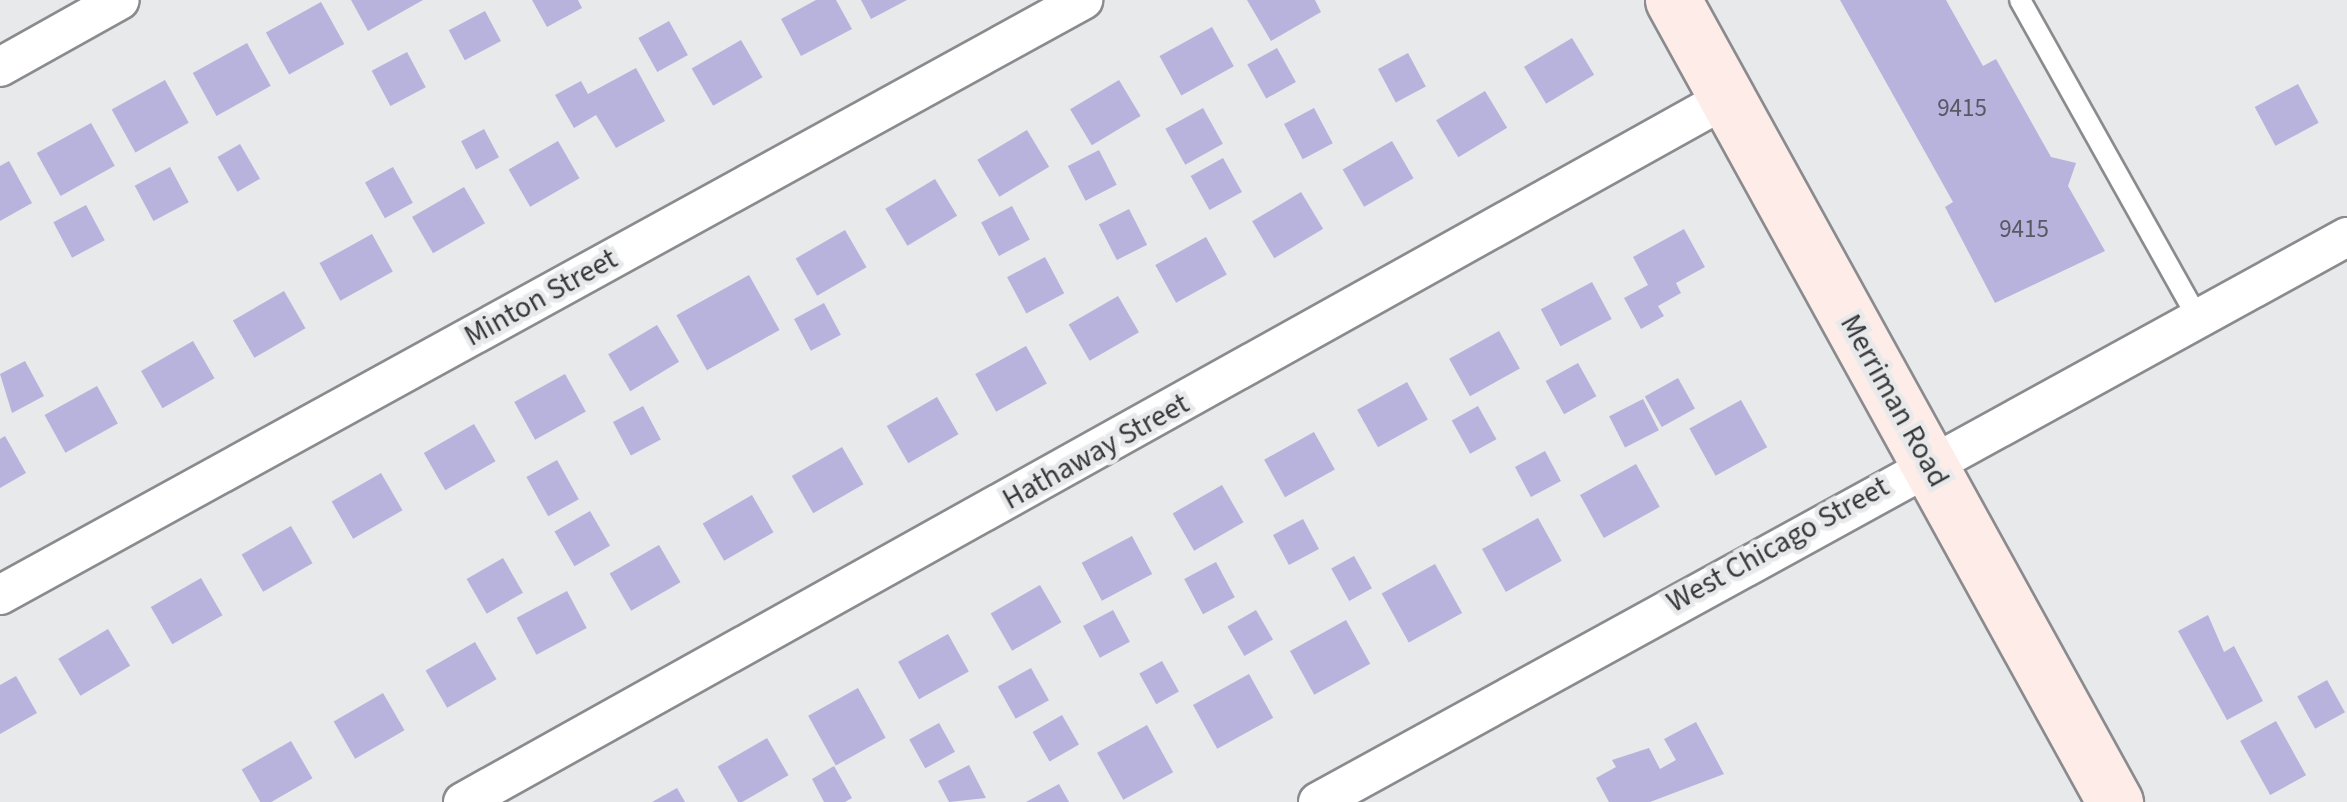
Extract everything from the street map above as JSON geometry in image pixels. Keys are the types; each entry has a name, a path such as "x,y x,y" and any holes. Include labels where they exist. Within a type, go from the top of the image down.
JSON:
{"main road":[{"name":"Merriman Road","path":"1685,4 1727,98 2115,802"}],"street":[{"path":"0,67 120,0"},
{"name":"Minton Street","path":"0,595 1082,0"},
{"name":"Hathaway Street","path":"462,802 1727,98"},
{"name":"West Chicago Street","path":"1318,802 1928,463 2347,238"}],"lane":[{"path":"2020,0 2198,318"}],"building":[{"path":"351,0 423,0 368,31"},
{"path":"532,0 578,0 582,8 547,27"},
{"path":"816,0 836,0 852,29 801,56 781,19"},
{"path":"861,0 907,0 871,19"},
{"path":"1247,0 1315,0 1321,12 1271,41"},
{"path":"1840,0 1946,0 1983,66 1996,59 2051,157 2076,163 2068,186 2105,251 1995,303 1945,207 1953,202"},
{"path":"321,2 344,44 289,75 266,33"},
{"path":"485,11 501,41 465,60 449,30"},
{"path":"669,21 688,55 657,72 638,38"},
{"path":"1212,27 1234,66 1181,95 1160,56"},
{"path":"1572,38 1594,75 1546,104 1524,67"},
{"path":"741,40 762,77 713,106 692,68"},
{"path":"247,43 271,86 217,116 193,73"},
{"path":"1277,48 1296,82 1266,99 1247,64"},
{"path":"407,52 426,87 390,106 372,71"},
{"path":"1408,53 1426,87 1396,103 1378,69"},
{"path":"636,68 665,121 616,148 596,115 574,128 555,95 581,81 588,94"},
{"path":"165,80 189,123 135,152 112,110"},
{"path":"1119,80 1141,116 1092,145 1070,109"},
{"path":"2298,84 2319,123 2275,146 2255,107"},
{"path":"1485,91 1507,128 1458,157 1436,120"},
{"path":"1203,108 1223,144 1185,165 1165,129"},
{"path":"1314,108 1333,143 1303,159 1284,124"},
{"path":"91,123 115,166 61,196 37,153"},
{"path":"484,129 499,157 476,169 461,141"},
{"path":"1027,130 1049,167 999,197 977,160"},
{"path":"558,141 580,178 530,207 509,170"},
{"path":"1392,141 1414,178 1364,207 1343,170"},
{"path":"240,144 260,179 237,192 217,157"},
{"path":"1099,150 1117,185 1086,201 1068,166"},
{"path":"1223,158 1242,192 1210,210 1191,176"},
{"path":"9,161 32,203 0,221 0,166"},
{"path":"170,167 189,202 153,221 135,186"},
{"path":"393,167 413,203 385,218 365,183"},
{"path":"935,179 957,216 907,246 885,209"},
{"path":"464,187 485,223 433,253 412,217"},
{"path":"1301,192 1323,229 1274,258 1252,221"},
{"path":"86,205 105,240 72,258 53,222"},
{"path":"1012,206 1030,240 999,256 981,222"},
{"path":"1129,209 1147,245 1117,260 1099,224"},
{"path":"1684,229 1705,267 1676,283 1681,293 1658,306 1664,316 1641,329 1624,298 1648,285 1633,257"},
{"path":"845,230 866,267 817,296 796,258"},
{"path":"372,234 393,272 340,301 320,263"},
{"path":"1206,237 1227,275 1176,303 1155,265"},
{"path":"1045,257 1064,293 1026,313 1007,277"},
{"path":"749,275 780,330 707,370 676,315"},
{"path":"1592,282 1612,319 1561,346 1541,309"},
{"path":"284,291 306,328 254,358 233,320"},
{"path":"1118,296 1139,332 1090,361 1069,324"},
{"path":"824,303 841,335 811,351 794,319"},
{"path":"657,325 679,362 630,391 608,354"},
{"path":"1499,331 1520,369 1470,396 1449,359"},
{"path":"193,341 214,378 163,408 141,371"},
{"path":"1026,346 1047,384 996,412 975,374"},
{"path":"25,361 44,396 12,413 0,374"},
{"path":"1578,363 1596,396 1564,414 1546,381"},
{"path":"565,374 586,412 535,440 514,402"},
{"path":"1678,378 1695,409 1662,427 1645,396"},
{"path":"1407,382 1428,420 1378,447 1357,410"},
{"path":"97,386 118,424 65,453 45,415"},
{"path":"937,397 958,434 908,463 887,426"},
{"path":"1643,399 1659,430 1625,447 1609,416"},
{"path":"1741,400 1767,447 1716,476 1689,429"},
{"path":"643,406 661,440 631,456 613,422"},
{"path":"1478,406 1496,439 1470,454 1452,421"},
{"path":"474,424 496,461 445,490 424,453"},
{"path":"1314,432 1335,470 1285,497 1264,460"},
{"path":"5,436 26,473 0,488 0,439"},
{"path":"842,447 864,484 813,513 792,476"},
{"path":"1545,451 1561,481 1531,497 1515,467"},
{"path":"557,460 579,499 548,516 526,477"},
{"path":"1636,464 1660,507 1604,538 1580,495"},
{"path":"381,473 402,510 353,539 332,502"},
{"path":"1222,485 1244,522 1194,551 1173,514"},
{"path":"752,495 774,532 724,561 703,524"},
{"path":"590,511 610,546 574,566 554,532"},
{"path":"1538,518 1562,561 1506,592 1482,549"},
{"path":"1303,519 1319,549 1289,565 1273,535"},
{"path":"291,526 312,563 263,592 242,554"},
{"path":"1132,536 1152,574 1102,601 1082,563"},
{"path":"659,545 680,582 631,611 610,574"},
{"path":"1354,556 1372,588 1349,601 1331,569"},
{"path":"503,558 523,593 487,614 467,579"},
{"path":"1216,562 1235,597 1203,614 1184,579"},
{"path":"1435,564 1462,613 1409,643 1382,594"},
{"path":"201,578 222,615 172,644 151,607"},
{"path":"1040,585 1062,622 1012,651 991,614"},
{"path":"567,591 587,628 536,655 517,618"},
{"path":"1113,610 1130,642 1100,658 1083,626"},
{"path":"1256,610 1273,639 1244,656 1227,626"},
{"path":"2208,615 2224,652 2234,646 2263,701 2227,720 2178,631"},
{"path":"1346,620 1370,664 1314,695 1290,651"},
{"path":"108,629 130,666 80,696 58,659"},
{"path":"948,634 969,672 919,699 898,662"},
{"path":"475,642 496,679 447,708 426,670"},
{"path":"1162,661 1179,692 1156,704 1139,674"},
{"path":"1031,668 1049,700 1016,719 998,686"},
{"path":"1249,674 1273,718 1217,749 1193,705"},
{"path":"16,676 37,713 0,734 0,685"},
{"path":"2327,680 2345,712 2315,729 2297,696"},
{"path":"858,688 886,738 836,765 808,716"},
{"path":"383,693 405,730 355,759 334,722"},
{"path":"1062,715 1079,744 1050,761 1033,732"},
{"path":"2276,721 2306,775 2270,795 2240,741"},
{"path":"1696,722 1724,774 1650,802 1609,802 1596,778 1616,767 1612,760 1649,748 1660,769 1676,760 1664,739"},
{"path":"939,723 955,752 925,768 909,739"},
{"path":"1147,725 1173,772 1123,800 1097,753"},
{"path":"767,738 788,775 738,802 718,766"},
{"path":"291,741 312,778 271,802 260,802 242,770"},
{"path":"969,765 986,798 949,802 938,781"},
{"path":"834,766 852,798 845,802 824,802 812,779"},
{"path":"1059,784 1069,802 1026,802"},
{"path":"677,788 685,802 652,802"}]}
